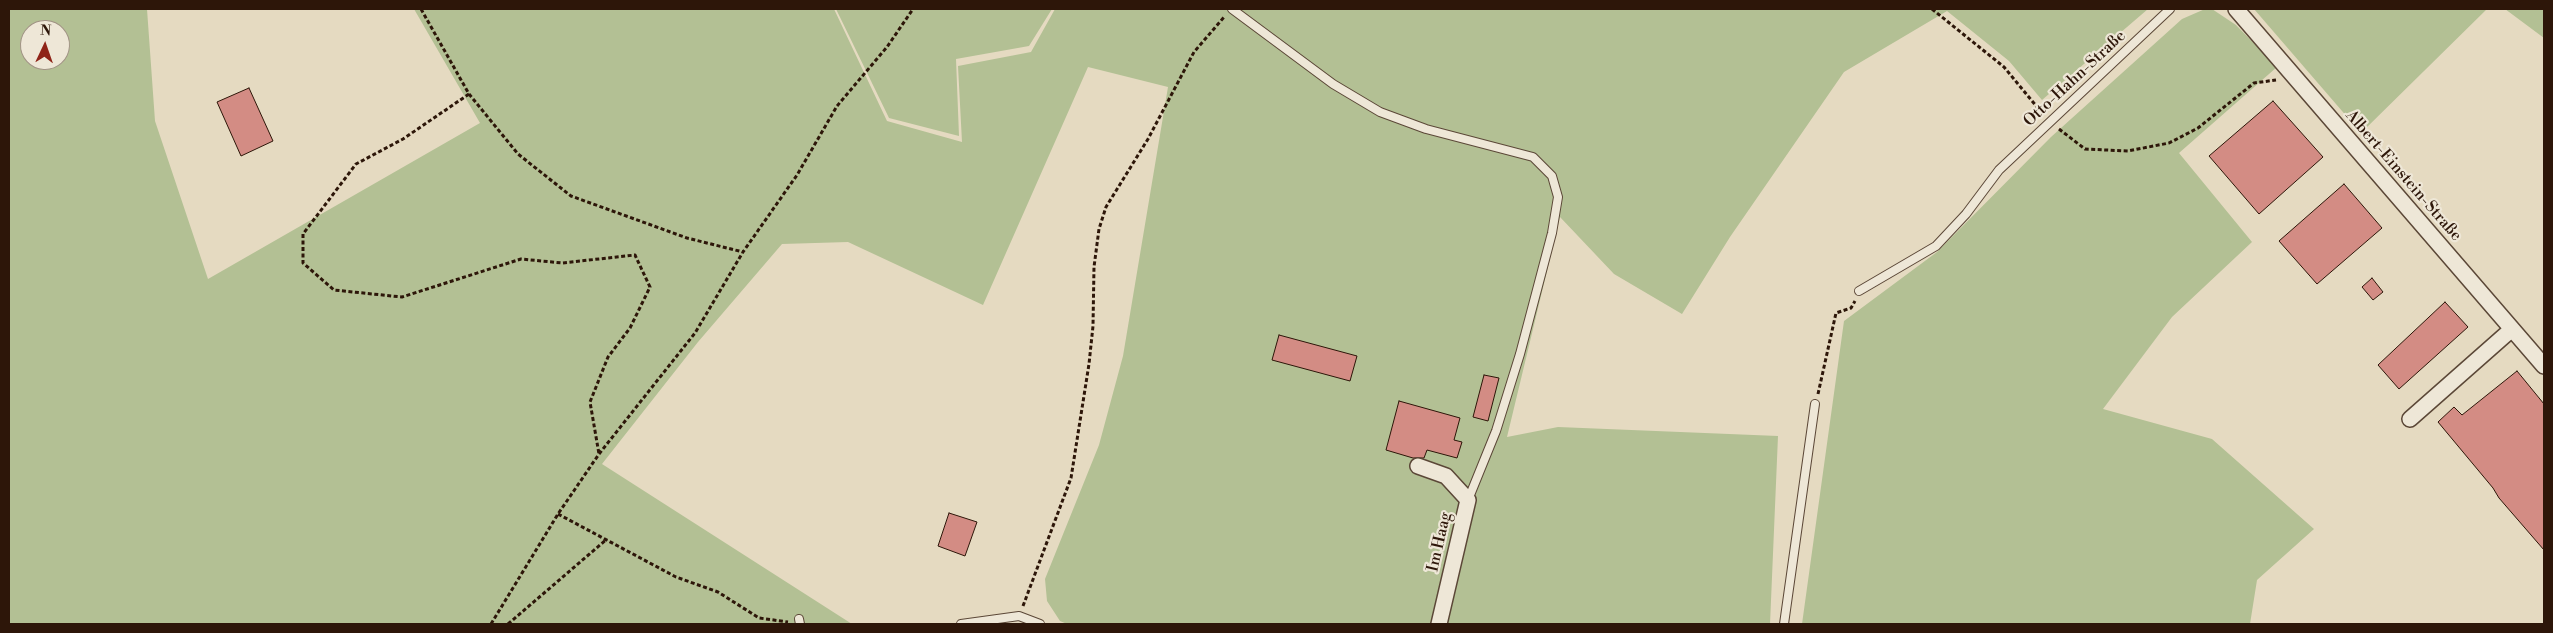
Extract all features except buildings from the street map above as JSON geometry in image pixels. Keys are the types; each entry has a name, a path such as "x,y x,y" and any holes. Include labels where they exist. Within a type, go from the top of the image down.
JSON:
{"street":[{"name":"Albert-Einstein-Straße","path":"2236,9 2544,366"},
{"path":"2410,419 2512,329"},
{"name":"Im Haag","path":"1418,466 1446,476 1468,500 1439,624"}],"lane":[{"path":"1231,9 1333,84 1380,112 1426,129 1533,157 1552,176 1558,197 1552,233 1520,354 1496,431 1468,500"},
{"name":"Otto-Hahn-Straße","path":"1859,291 1936,246 1966,214 1999,170 2170,9"},
{"path":"1784,624 1816,404"},
{"path":"960,624 1020,616 1040,624"}],"path":[{"path":"421,9 469,94 518,154 571,196 687,238 743,252"},
{"path":"491,624 558,514 599,454 695,333 743,252 797,175 837,106 888,47 913,9"},
{"path":"1020,616 1071,478 1089,364 1093,326 1094,267 1099,229 1106,207 1148,139 1194,52 1231,9"},
{"path":"1932,9 2004,66 2049,121 2085,149 2128,151 2169,143 2198,128 2254,83 2296,78"},
{"path":"469,94 403,139 356,164 303,234 303,262 334,290 402,297 521,259 562,263 635,256 650,287 630,328 608,357 590,402 599,454"},
{"path":"1816,404 1836,313 1851,308 1859,291"},
{"path":"558,514 607,538 676,577 718,592 759,618 784,623 800,621"},
{"path":"508,624 607,538"}],"green space":[{"path":"9,9 147,9 155,121 208,279 480,123 414,9 834,9 887,121 962,142 958,66 1031,52 1055,9 2148,9 2042,100 2009,61 1947,11 1844,72 1730,237 1682,314 1614,274 1560,217 1507,437 1558,427 1778,436 1770,624 1067,624 1060,621 1047,601 1045,579 1099,445 1123,356 1168,87 1088,67 983,305 848,242 782,244 698,342 602,464 852,624 9,624"},
{"path":"836,9 1052,9 1029,46 956,59 959,136 889,118"},
{"path":"2205,9 2212,9 2236,25 2277,67 2179,153 2252,242 2172,317 2103,409 2212,439 2314,529 2257,580 2250,624 1802,624 1844,321 1937,252 2051,137 2182,19"},
{"path":"2254,9 2487,9 2361,133"},
{"path":"2505,9 2544,9 2544,38"}]}
